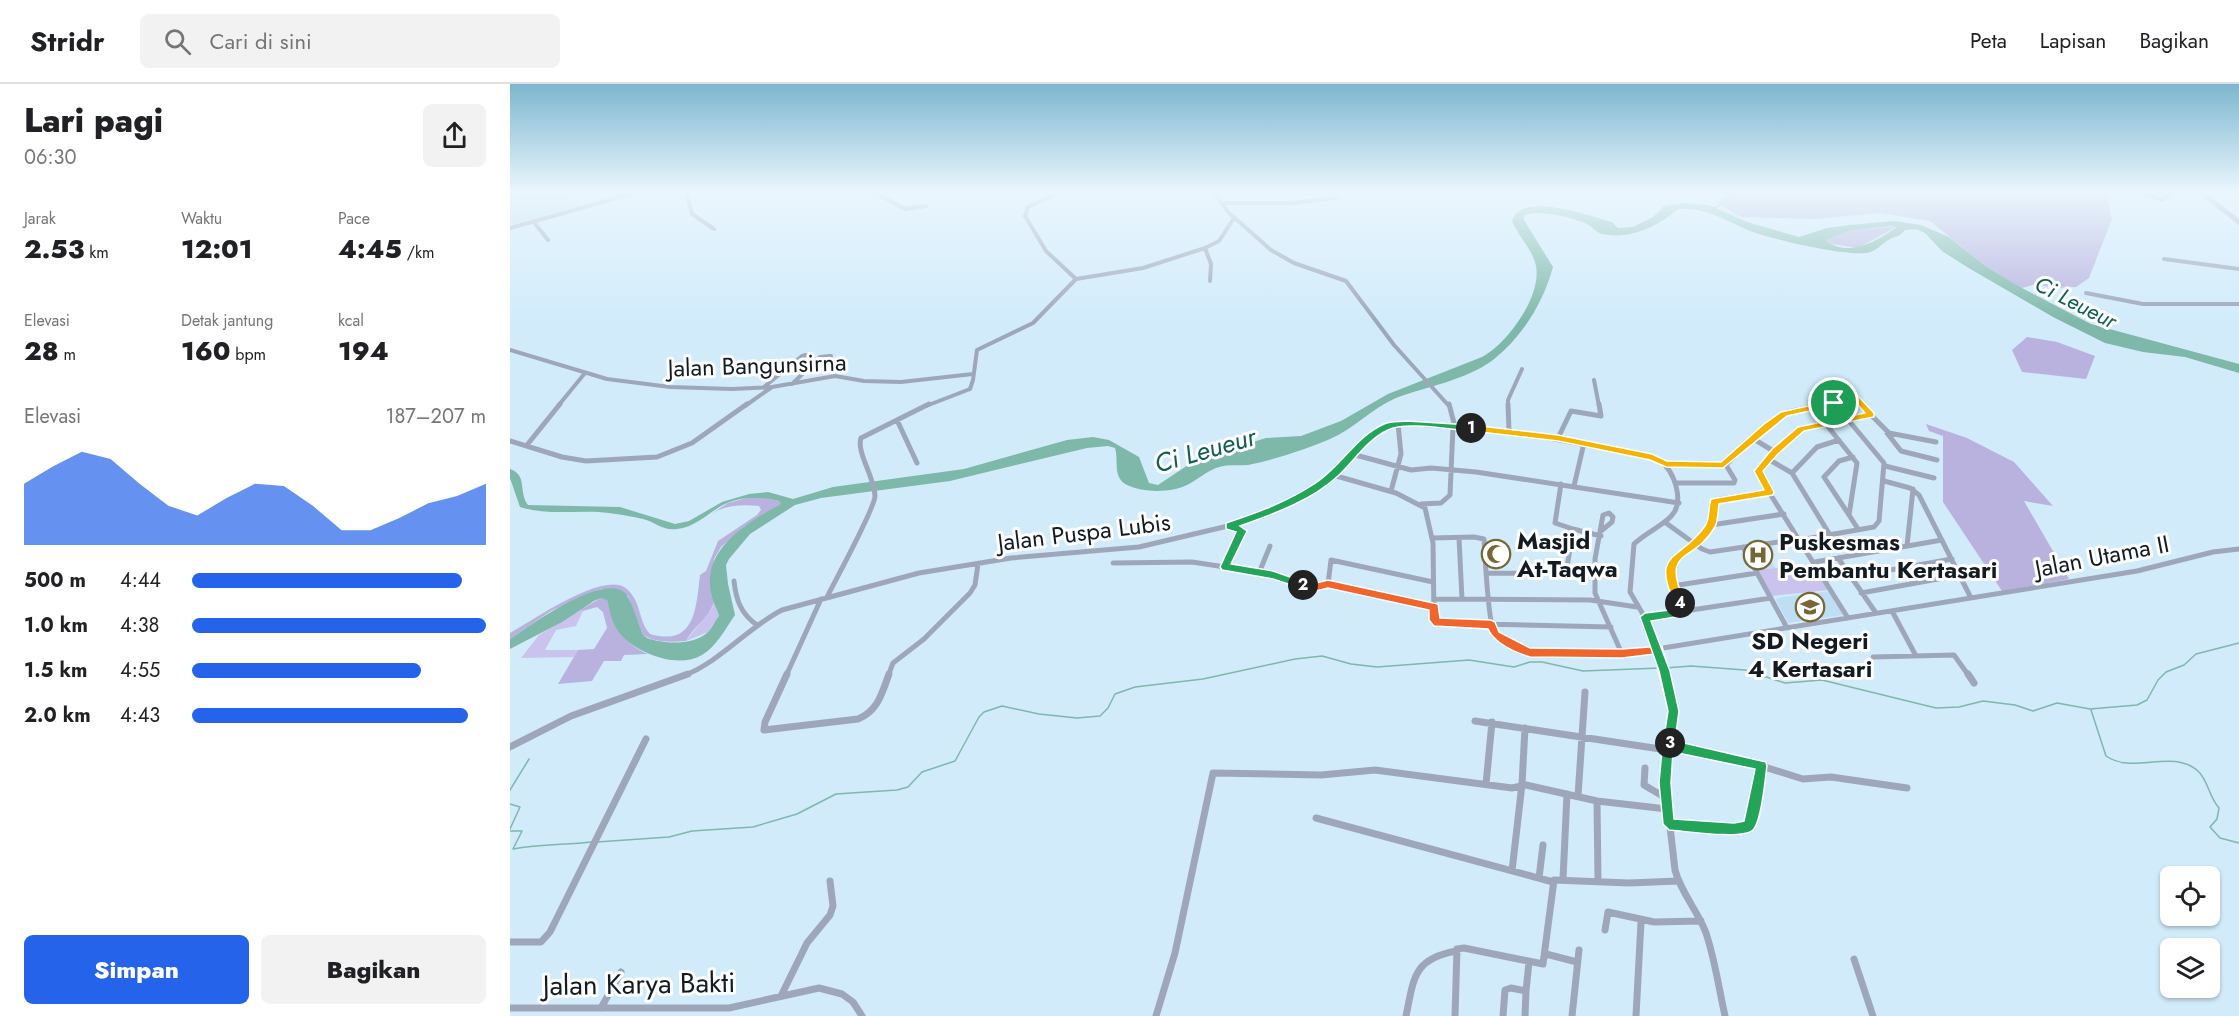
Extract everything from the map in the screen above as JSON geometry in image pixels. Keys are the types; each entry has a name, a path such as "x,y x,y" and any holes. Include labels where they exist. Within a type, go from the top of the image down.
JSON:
{"street":[{"path":"544,235 548,240"},
{"path":"1036,235 1055,262 1076,279"},
{"path":"978,564 973,590 924,639 894,663 878,704 868,715 858,719 764,730 765,722 824,598 876,495 872,477 860,447 860,440 897,420 970,389 974,384 973,358 979,347 1033,323 1076,279 1143,268 1205,249 1219,241 1223,235"},
{"path":"1256,235 1282,257 1346,281 1380,328 1452,408 1454,427 1449,498 1440,503 1421,504 1391,491 1333,475"},
{"path":"1205,249 1211,264 1210,281"},
{"path":"2164,259 2181,263 2214,265 2225,270 2239,269"},
{"path":"2086,293 2129,303 2190,307 2239,304"},
{"name":"Jalan Bangunsirna","path":"510,350 615,380 670,387 772,387 835,376 864,381 901,382 973,374"},
{"path":"764,387 802,356 807,355 817,360"},
{"path":"792,384 821,356 831,356"},
{"path":"1509,431 1508,400 1522,369"},
{"path":"527,445 585,373"},
{"path":"1558,438 1571,411 1600,416 1594,380"},
{"path":"510,441 562,457 586,461 663,456 692,444 772,387"},
{"path":"1676,483 1734,483 1726,465 1752,438 1788,412 1857,398 1901,451 1937,459"},
{"path":"1834,403 1885,466 1934,478"},
{"path":"1848,618 1758,472 1775,452 1801,429 1871,415"},
{"path":"897,420 917,463"},
{"path":"1825,423 1853,457 1858,470 1849,515"},
{"path":"1391,491 1399,468 1401,442 1398,424"},
{"name":"Jalan Puspa Lubis","path":"510,747 571,717 699,670 777,612 919,573 1011,558 1139,547 1229,526 1284,505 1333,475 1379,430 1398,424 1509,431 1558,438 1652,457 1666,464 1726,465"},
{"path":"1886,431 1936,442"},
{"path":"1752,438 1775,452"},
{"path":"1792,473 1817,447 1839,440"},
{"path":"1574,486 1584,443"},
{"path":"1352,454 1399,468 1420,471 1431,468 1452,470 1561,484 1679,503"},
{"path":"1853,457 1842,459 1824,477 1858,530"},
{"path":"1768,459 1792,473 1830,535"},
{"path":"1666,464 1676,483 1679,503 1677,512 1666,523 1638,540 1634,546 1630,589 1658,649 1674,715 1667,749 1666,798 1678,880 1701,921 1725,1016"},
{"path":"1666,523 1710,552 1874,527 1879,523 1885,466"},
{"path":"1884,481 1914,489 1921,498 1971,598"},
{"path":"1561,484 1555,523 1601,534 1594,574 1597,600 1622,654"},
{"path":"1907,546 1914,489"},
{"path":"1684,612 1669,575 1674,560 1695,544 1711,525 1713,504 1716,500 1769,492"},
{"path":"1421,504 1428,514 1432,538 1435,620 1440,624 1611,627"},
{"path":"1711,525 1784,514"},
{"path":"1225,567 1242,531 1229,526"},
{"path":"1566,574 1573,529"},
{"path":"1432,538 1484,540 1491,625"},
{"path":"1459,538 1462,599"},
{"path":"1815,562 1942,540"},
{"path":"1259,573 1270,546"},
{"path":"1743,547 1786,626"},
{"name":"Jalan Utama II","path":"1491,625 1496,635 1526,651 1622,654 2140,570 2214,550 2239,549"},
{"path":"1838,558 1876,613"},
{"path":"1851,577 1952,559"},
{"path":"1328,584 1331,560 1433,582"},
{"path":"1113,563 1192,562 1259,573 1312,587 1328,584 1434,607"},
{"path":"1487,573 1594,574"},
{"path":"1672,586 1757,573"},
{"path":"1862,593 1960,575"},
{"path":"734,581 737,601 744,616 757,625"},
{"path":"1434,598 1597,600 1637,607"},
{"path":"1645,617 1771,598"},
{"path":"1892,611 1916,656"},
{"path":"1873,657 1954,654 1974,683"},
{"path":"1578,796 1584,692"},
{"path":"1474,721 1667,749 1674,746 1761,766 1803,779 1831,777 1907,788"},
{"path":"1486,784 1491,762 1489,743 1492,722"},
{"path":"1512,871 1522,784 1525,728"},
{"path":"510,942 536,944 545,939 550,932 646,739"},
{"path":"1669,824 1734,829 1748,827 1752,821 1761,766"},
{"path":"1645,768 1644,785 1666,798"},
{"path":"1156,1016 1175,953 1213,773 1321,775 1375,770 1512,788 1522,784 1598,801 1667,809"},
{"path":"1563,879 1567,794"},
{"path":"1598,801 1598,881"},
{"path":"1316,818 1553,882"},
{"path":"1539,878 1544,845"},
{"path":"1553,882 1555,879 1637,883 1678,880"},
{"path":"781,996 807,944 830,915 833,906 830,881"},
{"path":"1406,1016 1419,964 1429,956 1464,948 1543,964 1553,882"},
{"path":"1605,930 1608,912 1641,922 1669,925 1701,921"},
{"path":"1636,1016 1641,922"},
{"path":"1572,1016 1579,950"},
{"path":"1455,1016 1456,951"},
{"path":"1546,954 1577,962"},
{"path":"1854,959 1873,1016"},
{"path":"1524,1016 1529,962"},
{"path":"601,1008 621,972"},
{"name":"Jalan Karya Bakti","path":"510,1008 716,1012 749,1005 806,987 829,988 840,992 852,1001 862,1016"},
{"path":"1503,1016 1505,990 1511,988 1526,991"}],"shaded area":[{"path":"1520,235 1534,235 1553,267 1538,306 1523,330 1504,351 1470,373 1396,398 1347,430 1311,447 1258,463 1220,467 1182,487 1158,491 1134,488 1122,482 1119,478 1115,448 1108,446 1087,448 950,481 821,498 795,505 750,534 729,559 726,565 728,584 735,615 716,642 702,655 680,661 668,660 634,646 618,631 607,600 601,598 562,622 510,649 510,639 549,613 583,595 613,588 627,595 643,635 647,638 662,642 687,642 702,637 719,616 712,596 710,577 713,563 720,550 742,529 781,504 779,501 764,498 742,499 721,506 689,526 667,529 643,519 619,514 556,512 520,507 510,478 510,469 519,475 528,505 620,507 675,524 689,521 722,502 749,494 768,492 793,499 833,487 964,469 1067,440 1093,437 1109,440 1139,457 1149,483 1158,485 1197,459 1266,438 1301,436 1341,421 1388,394 1492,351 1521,318 1534,291 1536,266"},
{"path":"1764,235 1837,235 1826,240 1843,248 1853,248 1863,246 1883,235 1899,235 1866,253 1841,252"},
{"path":"1837,235 1881,235 1858,248 1832,244 1826,240"},
{"path":"1927,235 1949,237 1987,267 2091,324 2239,364 2239,373 2185,357 2143,352 2105,343 2053,317 1942,251"},
{"path":"1948,235 2106,235 2089,278 2076,287 2055,288 2036,284 2022,288 1987,267"},
{"path":"2027,337 2057,342 2095,356 2086,379 2022,372 2012,350"},
{"path":"1926,424 1967,438 2014,462 2053,506 2024,501 2069,579 2002,591 1943,502 1943,436 1929,431"},
{"path":"750,497 779,501 782,505 745,526 721,547 714,559 711,594 714,602 686,641 658,641 643,635 628,596 602,589 551,611 510,639 510,633 568,599 603,586 617,585 632,594 643,623 650,634 665,637 685,630 694,612 700,575 706,571 718,541 761,510 759,506 740,505 711,514 728,503"},
{"name":"Puskesmas Pembantu Kertasari","path":"1764,547 1775,568 1757,570 1746,550"},
{"path":"1812,564 1829,590 1772,596 1757,570"},
{"name":"SD Negeri 4 Kertasari","path":"1831,591 1843,615 1788,623 1776,600 1777,598"},
{"path":"601,598 607,599 616,625 626,639 648,654 624,655 621,661 604,661 592,681 558,684 578,650 594,649 607,628 603,612 597,607 580,610"},
{"path":"714,602 719,616 708,632 686,641 712,608"},
{"path":"580,610 583,611 576,626 556,630 545,650 578,650 574,657 521,658 539,635"}],"waterway":[{"path":"1665,668 1691,666 1745,670 1785,683 1822,680 1936,708 1959,707 1983,701 2015,705 2033,711 2057,703 2090,709 2137,705 2147,700 2158,680 2166,672 2184,665 2196,654 2239,643"},
{"path":"597,842 669,837 692,831 753,827 797,814 836,794 897,790 908,787 922,772 955,761 979,717 984,712 1002,706 1039,714 1077,718 1100,716 1108,708 1115,694 1135,687 1203,679 1295,659 1322,656 1351,664 1377,667 1469,660 1514,667 1530,662 1542,662 1583,671 1660,668"},
{"path":"2091,710 2106,756 2128,763 2176,762 2198,771 2219,808 2217,819 2210,827 2220,838 2239,843"},
{"path":"510,790 529,759"},
{"path":"510,804 520,807 510,829"},
{"path":"510,831 522,831 513,849 592,842"}],"place":[{"name":"Masjid At-Taqwa","path":"1496,554"},
{"name":"Puskesmas Pembantu Kertasari","path":"1758,555"},
{"name":"SD Negeri 4 Kertasari","path":"1810,607"}],"route":[{"path":"1834,403 1784,414 1750,440 1727,464 1723,465 1666,464 1652,457 1521,433 1417,424 1388,426 1372,435 1333,475 1316,487 1270,512 1229,526 1242,531 1225,567 1273,575 1312,587 1328,584 1434,607 1437,623 1491,625 1493,633 1520,649 1530,652 1622,654 1658,649 1668,681 1674,715 1667,750 1666,771 1669,824 1743,829 1748,827 1752,821 1761,766 1739,759 1674,746 1668,748 1674,722 1674,719 1674,715 1674,711 1668,681 1665,671 1662,664 1658,649 1651,628 1645,617 1684,612 1670,581 1670,570 1677,556 1695,544 1711,525 1714,501 1769,492 1758,471 1787,440 1801,429 1871,415 1857,398 1834,403"}],"water label":[{"name":"Ci Leueur","path":"2076,302"},
{"name":"Ci Leueur","path":"1205,450"}]}
